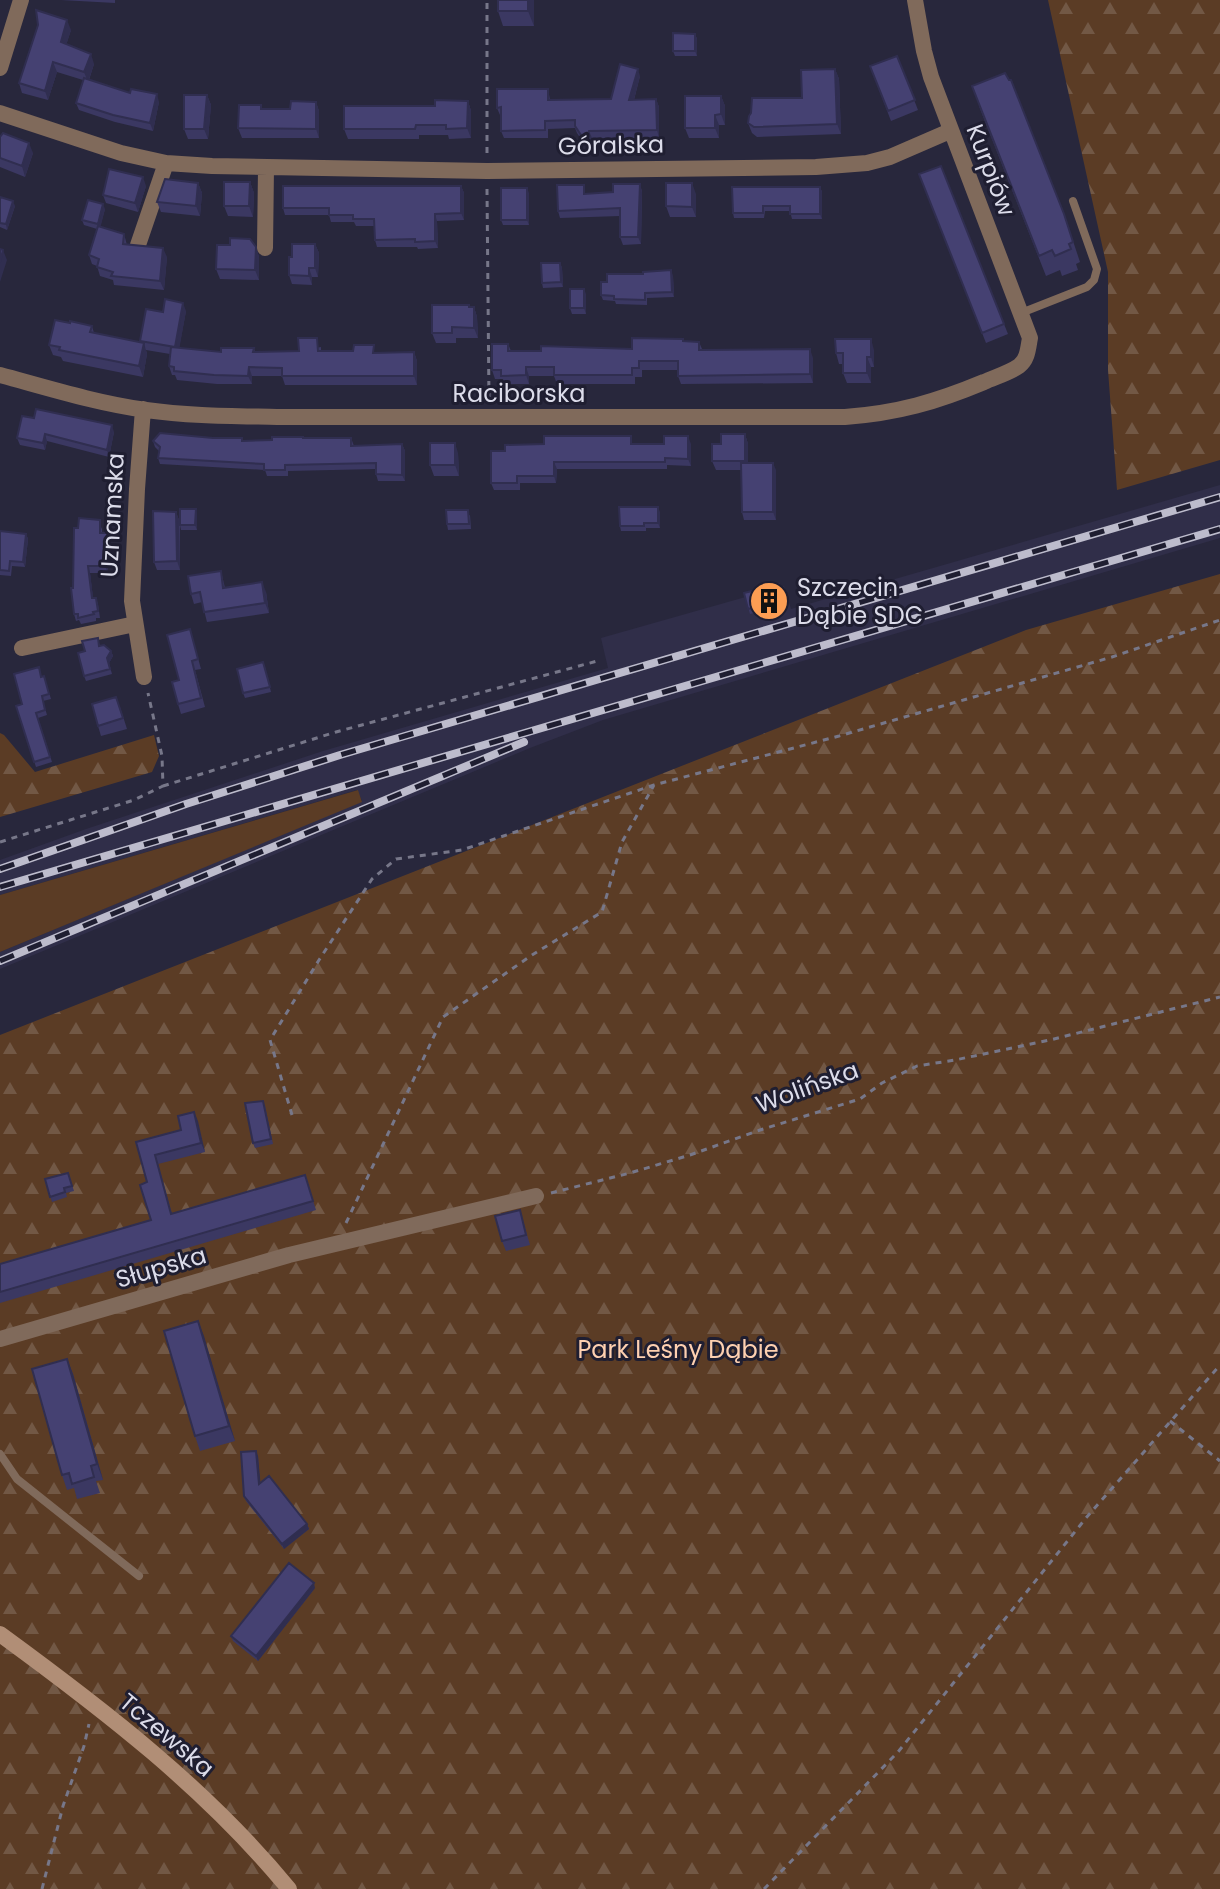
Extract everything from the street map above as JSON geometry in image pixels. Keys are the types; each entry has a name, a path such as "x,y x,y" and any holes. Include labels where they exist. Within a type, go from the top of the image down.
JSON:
{"street":[{"path":"0,68 21,0"},
{"name":"Kurpiów","path":"915,0 931,77 1030,338 1028,354"},
{"name":"Góralska","path":"0,113 121,153 166,163 266,168 487,171 843,165 890,157 950,131"},
{"path":"138,245 166,163"},
{"path":"265,248 266,168"},
{"name":"Raciborska","path":"0,375 143,409 223,416 793,418 879,415 911,409 1020,365 1028,354"},
{"name":"Uznamska","path":"143,409 132,601 144,677"},
{"path":"22,648 135,624"},
{"path":"336,1244 543,1194"},
{"name":"Słupska","path":"0,1339 336,1244"},
{"name":"Tczewska","path":"0,1634 96,1706 201,1795 243,1836 289,1889"}],"lane":[{"path":"1021,313 1087,287 1094,280 1097,269 1073,201"},
{"path":"0,1454 17,1479 139,1576"}],"path":[{"path":"487,0 487,356 490,417"},
{"path":"292,1115 270,1040 372,879 396,859 462,850 654,785 839,736 1112,657 1220,620"},
{"path":"0,842 134,800 163,786 336,732 601,660"},
{"path":"144,677 162,756 163,786"},
{"path":"336,1244 443,1017 532,955 602,912 622,842 654,785"},
{"name":"Wolińska","path":"543,1194 630,1173 860,1099 882,1083 917,1066 1050,1040 1220,997"},
{"path":"764,1889 898,1752 1086,1518 1220,1365"},
{"path":"1170,1421 1220,1461"},
{"path":"42,1889 63,1806 96,1706"}],"shaded area":[{"path":"1220,485 1220,538 603,720 0,969 0,952 362,801 357,790 0,895 0,860 323,751 608,668 601,638 784,586 791,609"}],"green space":[{"path":"1048,0 1220,0 1220,460 1117,490 1108,370 1108,272"},
{"name":"Park Leśny Dąbie","path":"1220,574 1220,1889 0,1889 0,1035 1026,630"},
{"path":"0,733 35,772 154,735 159,756 152,772 0,817"},
{"path":"358,790 362,802 0,952 0,895"}],"building":[{"path":"498,0 528,0 528,11 498,11"},
{"path":"36,10 67,20 61,42 91,54 84,72 53,62 45,91 19,83 38,25"},
{"path":"673,33 695,34 695,51 673,51"},
{"path":"897,56 915,100 888,111 870,66"},
{"path":"620,64 638,69 629,100 656,99 657,130 589,131 585,141 575,126 575,120 545,121 545,130 501,131 497,89 548,89 548,100 611,99"},
{"path":"835,69 837,124 754,127 748,123 752,98 802,98 801,70"},
{"path":"1005,73 1011,80 1073,242 1069,244 1071,249 1055,256 1052,250 1039,256 972,86"},
{"path":"84,78 130,93 131,89 157,94 150,123 76,103"},
{"path":"184,95 207,95 204,129 184,129"},
{"path":"685,96 721,96 721,114 715,115 715,128 685,128"},
{"path":"435,100 468,101 467,128 416,125 415,129 344,129 344,106 435,106"},
{"path":"291,101 316,102 316,129 238,128 239,105 290,109"},
{"path":"3,133 29,143 22,166 0,158 0,137"},
{"path":"941,166 1004,324 982,333 919,174"},
{"path":"109,169 143,177 135,203 103,195"},
{"path":"165,179 198,183 196,206 157,202"},
{"path":"224,182 250,182 249,206 224,206"},
{"path":"666,183 692,183 692,207 666,206"},
{"path":"613,184 640,184 638,237 620,237 620,208 558,211 557,185 584,185 584,194 613,192"},
{"path":"283,186 461,186 461,213 435,214 435,241 375,240 374,219 329,215 329,208 283,208"},
{"path":"732,187 820,187 820,214 790,214 790,206 763,206 763,213 733,213"},
{"path":"501,188 527,188 527,220 501,220"},
{"path":"0,197 13,201 6,224 0,223"},
{"path":"88,200 103,204 98,224 82,220"},
{"path":"98,226 124,234 123,244 163,248 160,281 111,276 113,272 97,267 99,259 89,255"},
{"path":"230,238 250,239 256,247 255,270 216,269 217,245 230,245"},
{"path":"292,244 315,244 315,268 309,268 309,276 289,275"},
{"path":"541,263 560,263 561,282 542,283"},
{"path":"671,270 672,292 645,293 645,300 614,299 614,296 601,295 601,282 607,282 607,274"},
{"path":"570,289 584,289 584,308 570,308"},
{"path":"165,299 183,303 175,347 140,341 146,309 163,312"},
{"path":"432,305 474,307 474,328 452,327 452,333 432,333"},
{"path":"55,320 92,326 90,332 144,343 139,366 59,350 60,347 49,345"},
{"path":"298,338 317,338 318,351 353,351 354,345 374,345 373,353 414,352 414,376 282,376 282,368 249,367 248,376 214,375 174,371 174,367 169,366 171,347 221,352 221,348 254,348 253,352 299,351"},
{"path":"632,338 683,339 699,342 699,350 810,349 810,374 678,376 678,361 639,361 639,368 632,368 632,375 554,375 554,367 526,367 526,375 501,376 501,370 492,370 492,344 508,344 508,351 541,351 541,346 632,349"},
{"path":"835,339 871,339 867,373 843,373 843,353 836,353"},
{"path":"36,409 112,425 107,450 45,434 43,443 17,438 22,416 34,418"},
{"path":"160,433 242,438 242,441 272,440 272,437 351,438 351,446 402,444 402,475 376,474 376,463 285,465 285,470 264,470 264,464 158,458 160,447 153,441"},
{"path":"721,434 745,434 745,461 712,461 712,444 721,444"},
{"path":"544,436 631,436 631,444 664,444 664,436 688,436 688,459 665,458 665,462 554,462 554,476 517,476 517,483 491,483 491,451 505,451 505,445 544,444"},
{"path":"430,443 455,443 455,465 430,465"},
{"path":"741,463 773,463 773,512 742,512"},
{"path":"619,507 658,507 658,523 620,526"},
{"path":"180,509 196,509 195,525 180,525"},
{"path":"446,510 468,510 469,524 447,524"},
{"path":"153,511 176,512 177,561 154,562"},
{"path":"79,518 100,520 100,533 107,533 109,540 105,566 88,566 92,598 96,598 98,611 78,618 78,614 74,614 71,588 74,528 78,528"},
{"path":"0,531 26,534 23,562 10,561 9,571 0,570"},
{"path":"221,571 223,588 262,582 265,603 204,612 200,592 191,594 188,576"},
{"path":"779,584 783,599 748,609 744,593"},
{"path":"190,629 198,659 192,661 201,698 178,704 172,682 179,680 167,635"},
{"path":"98,638 99,646 104,645 111,651 107,658 110,669 84,676 78,653 85,651 82,641"},
{"path":"263,662 270,687 243,693 237,669"},
{"path":"39,667 49,694 42,696 45,710 36,713 50,757 34,762 16,706 22,704 14,674"},
{"path":"116,697 123,718 98,726 92,704"},
{"path":"263,1101 271,1139 253,1143 245,1103"},
{"path":"194,1112 201,1143 155,1155 171,1214 305,1175 313,1201 0,1292 0,1264 151,1220 140,1185 147,1182 136,1142 181,1130 178,1116"},
{"path":"68,1173 72,1186 50,1197 45,1179"},
{"path":"520,1210 526,1235 502,1241 495,1216"},
{"path":"198,1321 229,1426 195,1436 164,1331"},
{"path":"67,1359 97,1464 91,1466 94,1477 72,1484 69,1473 62,1475 32,1369"},
{"path":"256,1451 259,1484 269,1476 307,1524 282,1544 244,1496 241,1452"},
{"path":"289,1563 314,1583 256,1656 231,1636"}],"railway":[{"path":"0,869 186,804 340,755 1220,497"},
{"path":"0,887 1220,529"},
{"path":"0,961 524,742"}],"place":[{"name":"Szczecin Dąbie SDC","path":"769,601"}]}
